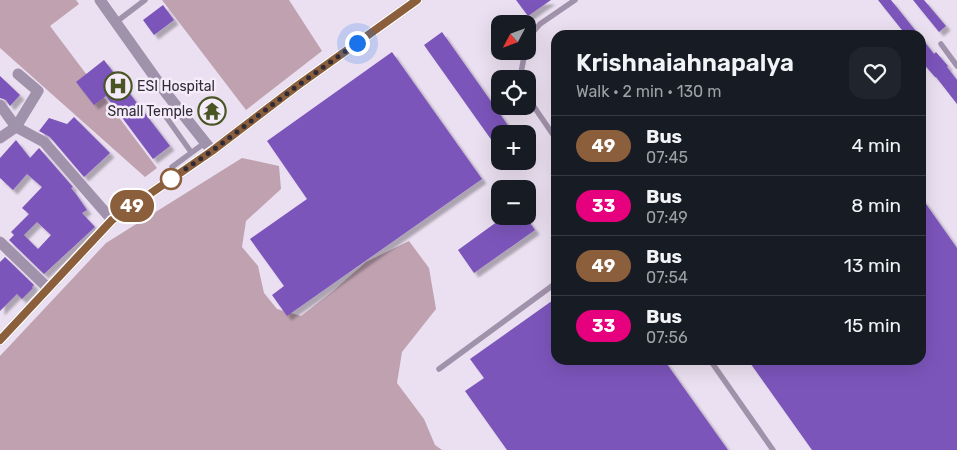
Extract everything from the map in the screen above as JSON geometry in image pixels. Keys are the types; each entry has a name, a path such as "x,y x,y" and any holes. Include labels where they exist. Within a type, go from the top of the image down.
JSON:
{"street":[{"path":"100,0 166,93 209,146"},
{"path":"0,340 112,220 209,146 417,0"},
{"path":"0,138 16,127 38,91 18,74"},
{"path":"0,105 16,127 44,142 112,220"},
{"path":"0,242 48,288"}],"lane":[{"path":"116,22 145,0"},
{"path":"536,29 575,0"},
{"path":"941,44 957,66"},
{"path":"536,110 551,132"},
{"path":"164,114 191,152"},
{"path":"172,168 191,152 209,146"},
{"path":"440,369 551,287"},
{"path":"714,365 773,450"}],"shaded area":[{"path":"0,0 76,0 79,4 50,26 157,168 145,177 0,48"},
{"path":"162,0 289,0 322,51 246,110"},
{"path":"242,158 279,166 281,189 246,221 242,247 258,266 264,293 277,309 301,316 366,262 409,241 429,268 436,309 402,352 397,383 424,419 435,445 442,450 0,450 0,356 106,243"}],"building":[{"path":"516,0 551,0 529,15 527,15"},
{"path":"878,0 891,0 915,30 902,30"},
{"path":"913,0 924,0 946,26 939,32"},
{"path":"163,5 174,20 154,35 143,20"},
{"path":"442,32 491,101 491,115 501,115 508,125 491,125 491,139 424,45"},
{"path":"926,44 934,54 936,52 948,66 957,80 957,104 936,77 926,67"},
{"path":"392,52 482,179 287,316 272,295 284,286 250,239 307,199 267,141"},
{"path":"104,60 170,146 153,159 106,96 94,105 76,82"},
{"path":"0,76 20,95 10,106 6,100 0,98"},
{"path":"74,117 110,153 84,177 50,137 39,131 49,118 67,124"},
{"path":"16,140 30,158 39,148 73,187 71,188 87,210 82,213 95,227 44,274 9,240 14,235 11,232 29,214 22,208 42,187 27,174 13,190 0,178 0,158","holes":["37,222 51,235 38,249 24,235"]},
{"path":"926,204 957,248 957,450 812,450 752,365 926,365"},
{"path":"493,225 531,225 535,230 474,273 458,250"},
{"path":"5,257 34,285 22,299 17,294 0,311 0,262"},
{"path":"551,302 551,365 668,365 728,450 507,450 465,391 484,378 470,359"}],"bus line":[{"name":"49","path":"0,340 112,220 212,151 297,86 417,0"}],"place":[{"name":"ESI Hospital","path":"118,86"},
{"name":"Small Temple","path":"212,111"}],"route":[{"path":"171,179 212,151 357,43"}]}
